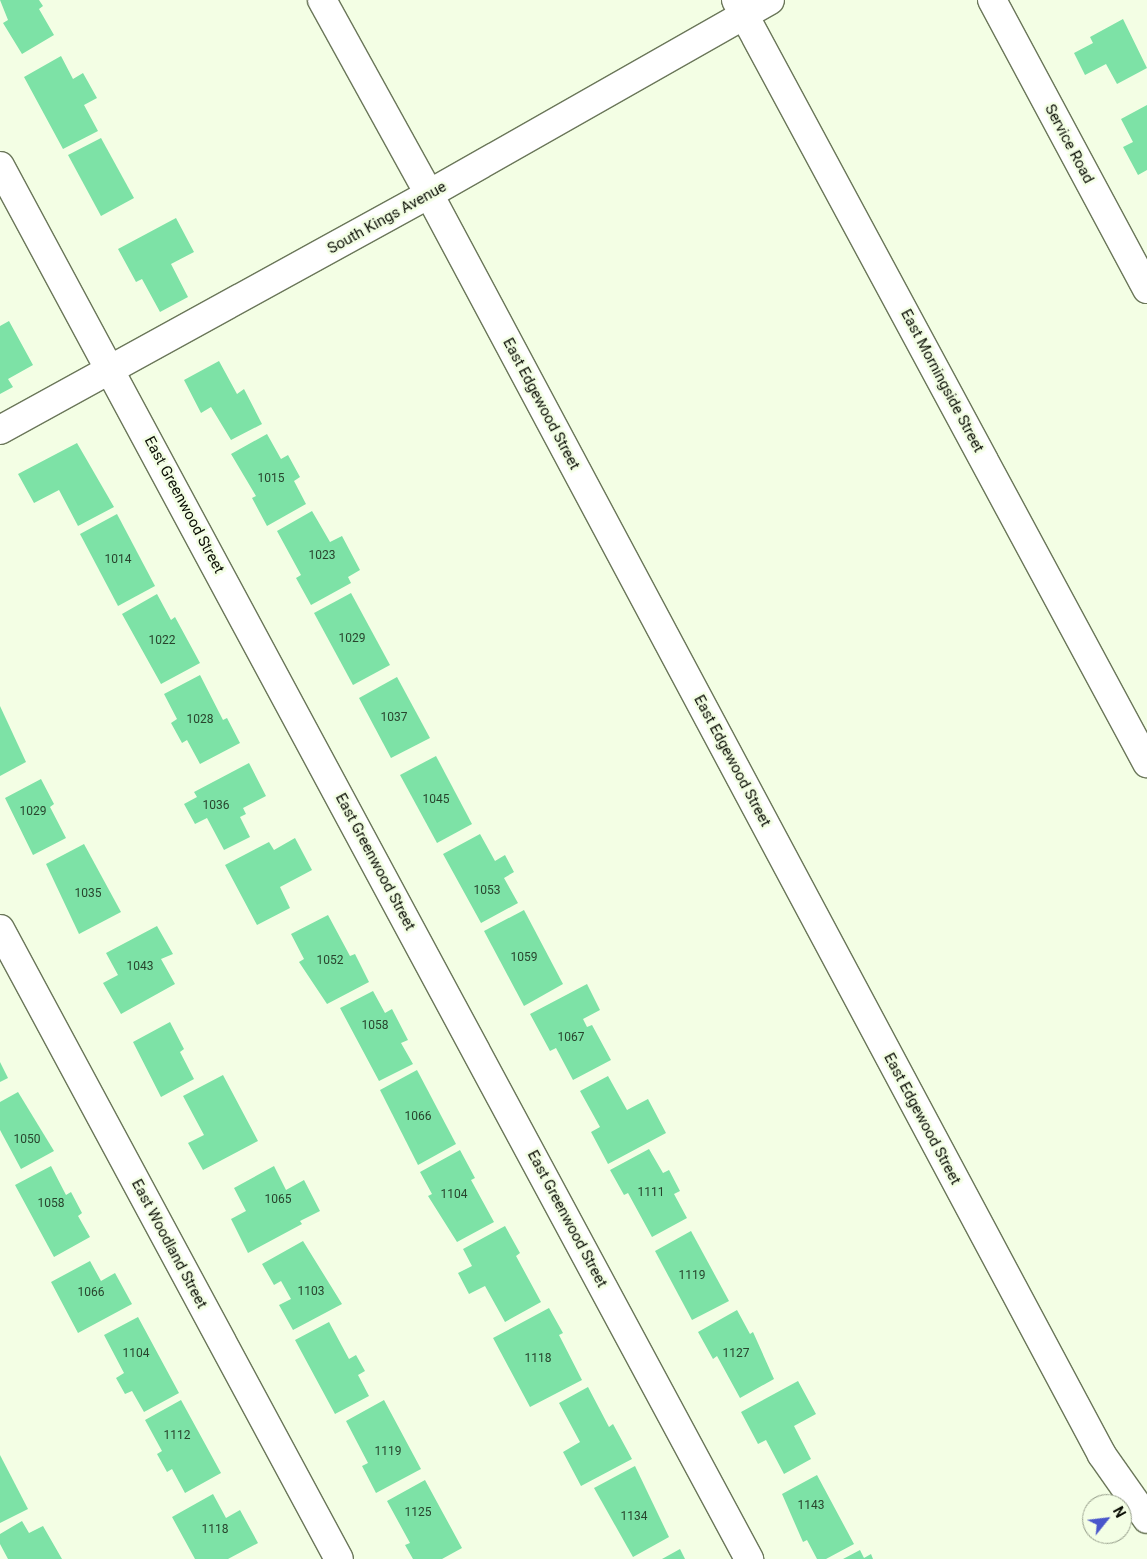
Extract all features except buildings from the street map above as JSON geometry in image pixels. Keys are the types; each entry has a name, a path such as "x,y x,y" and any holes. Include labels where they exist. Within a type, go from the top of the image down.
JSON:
{"street":[{"name":"East Edgewood Street","path":"322,0 429,194 1102,1455 1147,1519"},
{"name":"South Kings Avenue","path":"0,430 429,194 740,7 770,0"},
{"name":"Service Road","path":"992,0 1147,288"},
{"name":"East Morningside Street","path":"740,7 1147,763"},
{"name":"East Greenwood Street","path":"0,166 111,369 749,1559"},
{"name":"East Woodland Street","path":"0,929 339,1559"}]}
